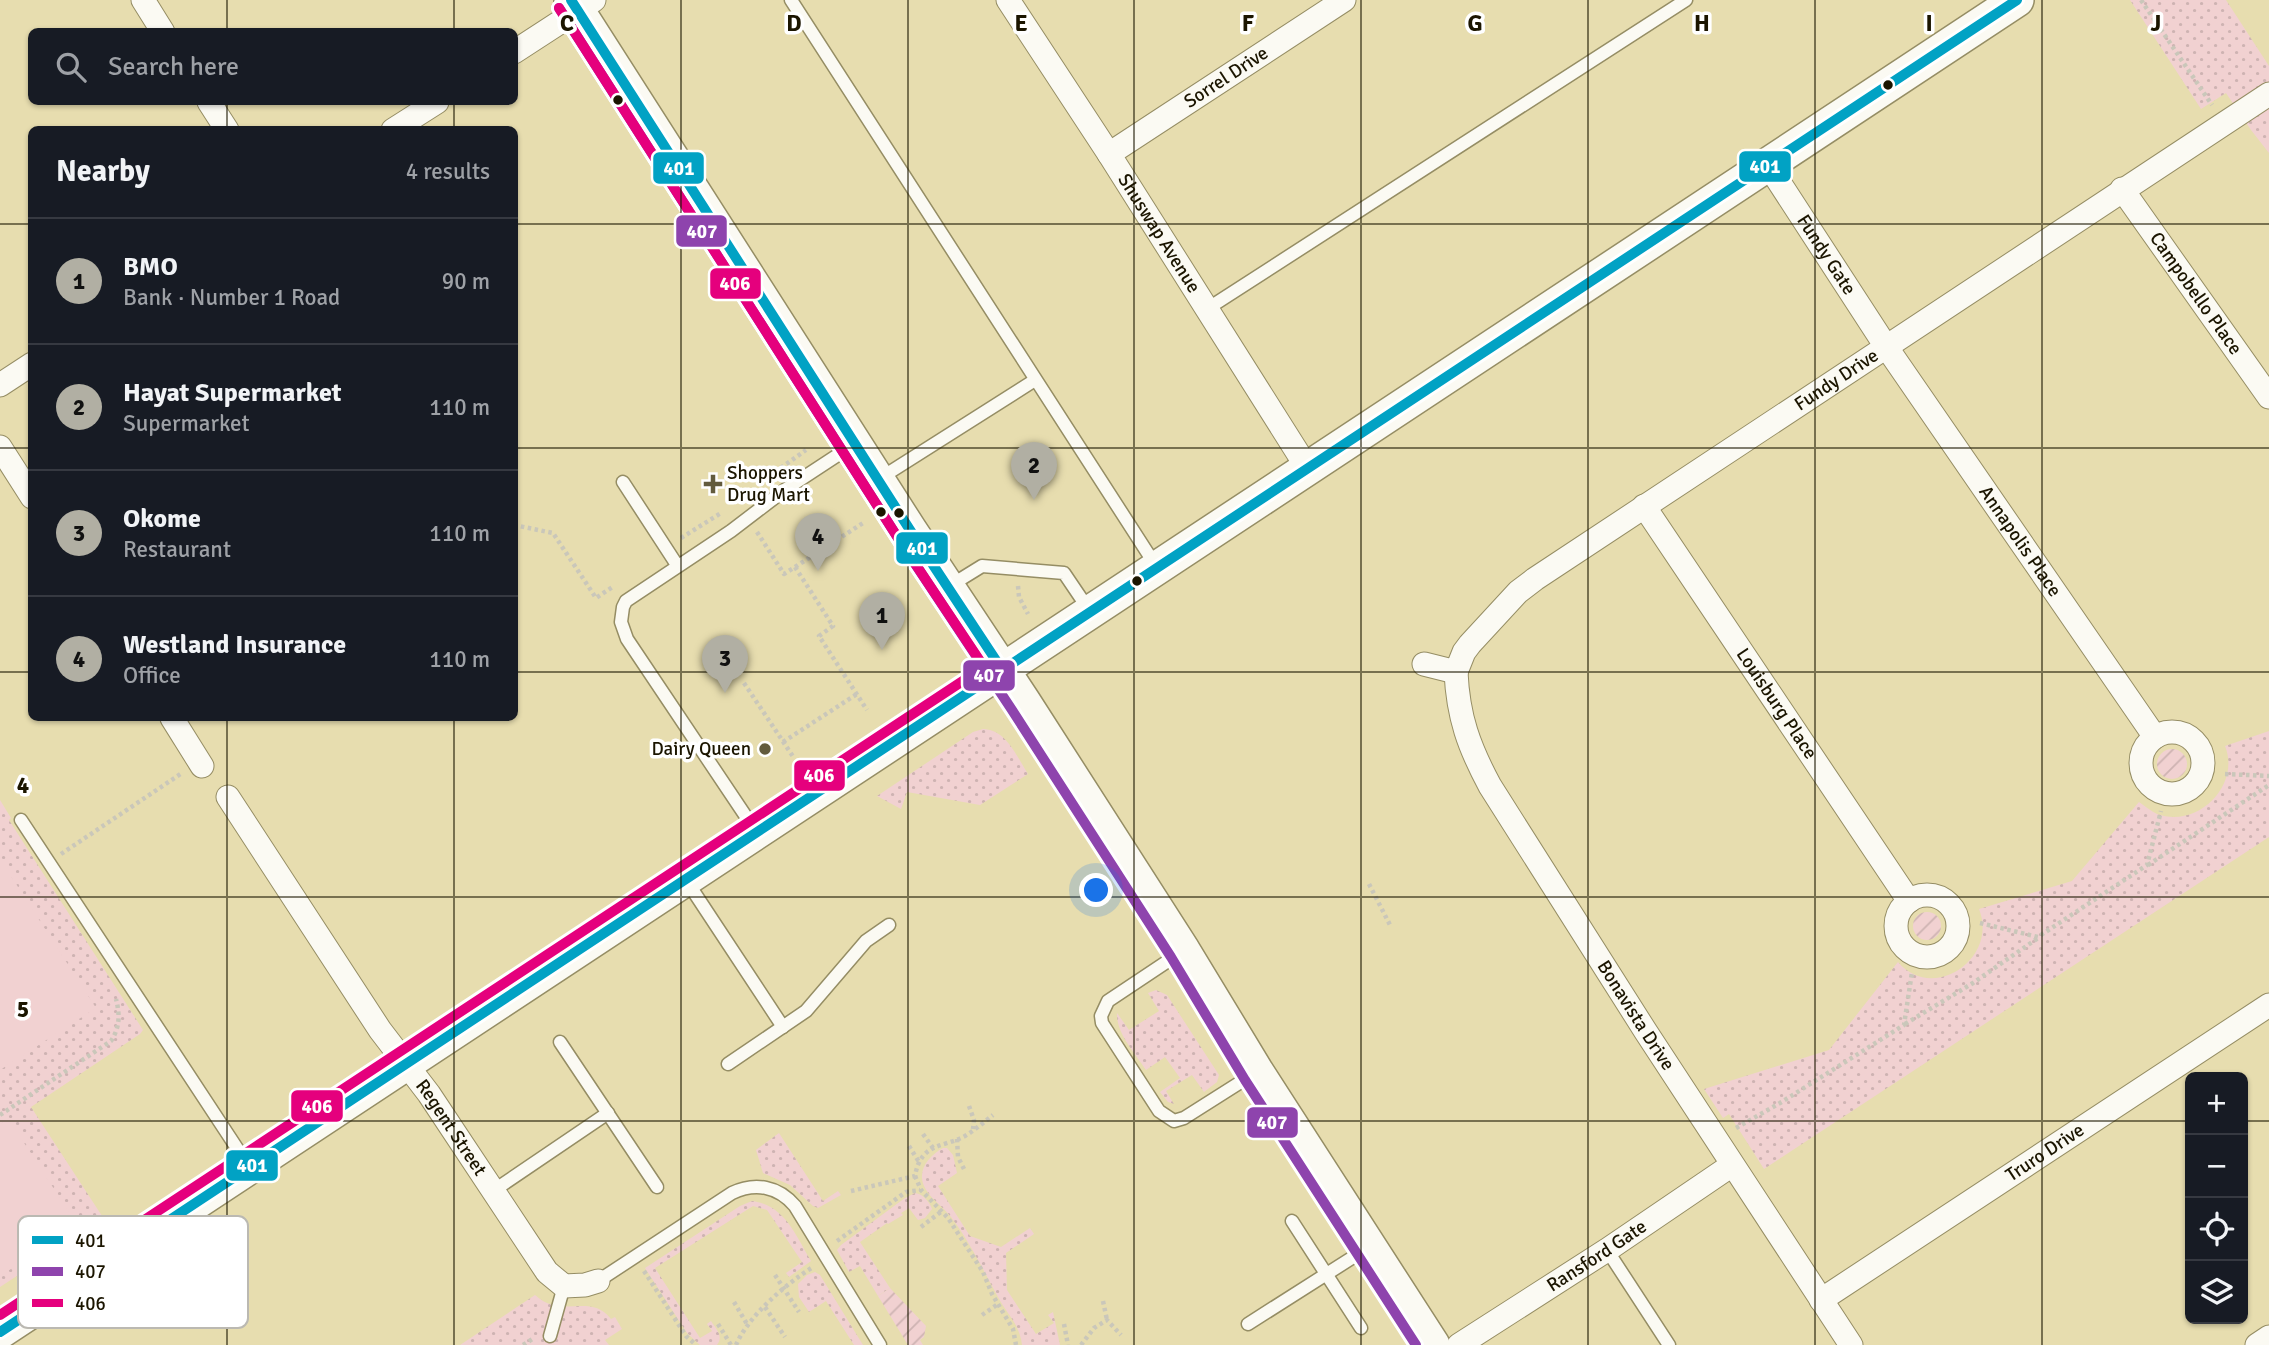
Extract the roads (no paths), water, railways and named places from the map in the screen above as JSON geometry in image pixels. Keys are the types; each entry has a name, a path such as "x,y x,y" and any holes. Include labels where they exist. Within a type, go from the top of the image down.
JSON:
{"main road":[{"path":"176,1216 2017,0"},
{"path":"581,4 855,444 1183,950 1257,1072 1433,1345"},
{"path":"0,1332 18,1320"}],"street":[{"path":"143,0 160,28"},
{"name":"Shuswap Avenue","path":"1008,0 1308,469"},
{"name":"Sorrel Drive","path":"1109,154 1338,2"},
{"path":"518,49 581,4"},
{"name":"Fundy Drive","path":"1456,672 1470,644 1518,592 1535,579 1885,345 2269,94"},
{"path":"211,105 224,126"},
{"path":"399,126 432,105"},
{"name":"Fundy Gate","path":"1768,165 1885,345"},
{"name":"Campobello Place","path":"2122,190 2269,397"},
{"name":"Annapolis Place","path":"1885,345 2155,737"},
{"path":"0,385 28,367"},
{"path":"0,447 28,491"},
{"name":"Louisburg Place","path":"1644,506 1909,901"},
{"path":"1424,664 1456,672"},
{"name":"Bonavista Drive","path":"1456,672 1465,733 1490,786 1732,1165 1851,1345"},
{"path":"174,721 201,764"},
{"name":"Regent Street","path":"228,797 380,1030 429,1094 547,1272 564,1286"},
{"name":"Truro Drive","path":"1821,1300 2269,1005"},
{"name":"Ransford Gate","path":"1459,1345 1607,1250 1732,1165"},
{"path":"564,1286 598,1281"},
{"path":"2257,1345 2269,1337"}],"lane":[{"path":"791,0 1158,569"},
{"path":"1207,309 1686,0"},
{"path":"878,480 1035,380"},
{"path":"757,833 627,639 621,615 626,601 855,444"},
{"path":"623,482 677,565"},
{"path":"948,587 982,566 1064,573 1091,613"},
{"path":"21,820 250,1167"},
{"path":"685,880 783,1027"},
{"path":"728,1064 806,1011 866,941 889,925"},
{"path":"1183,950 1108,1001 1101,1016 1102,1023 1159,1111 1174,1121 1184,1118 1257,1072"},
{"path":"560,1041 657,1187"},
{"path":"492,1191 608,1114"},
{"path":"598,1281 740,1189 750,1186 770,1189 789,1199 880,1345"},
{"path":"1292,1221 1361,1328"},
{"path":"1248,1324 1370,1247"},
{"path":"1607,1250 1669,1345"},
{"path":"550,1336 564,1286"}],"place":[{"name":"Shoppers Drug Mart","path":"713,484"},
{"name":"Hayat Supermarket","path":"1034,500"},
{"name":"Westland Insurance","path":"818,571"},
{"name":"BMO","path":"882,650"},
{"name":"Okome","path":"725,693"},
{"name":"Dairy Queen","path":"765,749"}]}
